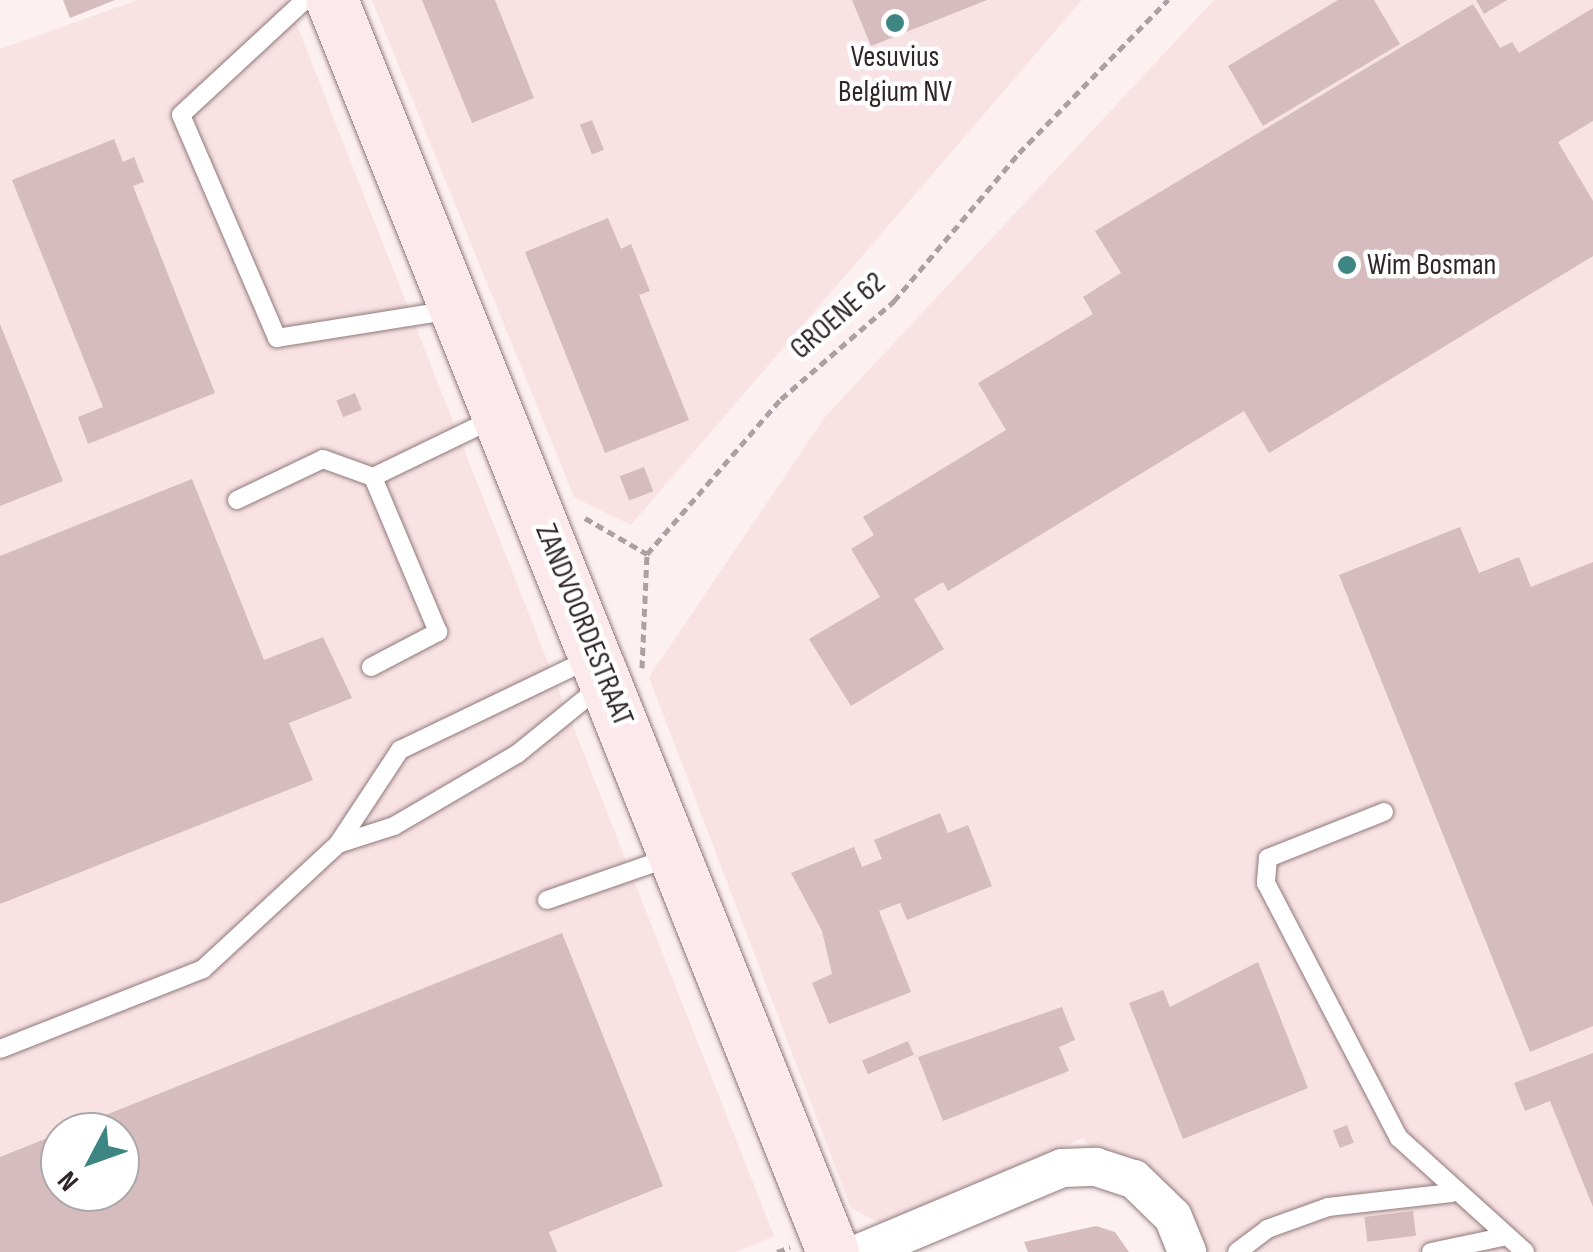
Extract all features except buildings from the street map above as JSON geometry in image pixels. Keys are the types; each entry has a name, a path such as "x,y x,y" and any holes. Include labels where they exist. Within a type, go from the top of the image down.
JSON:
{"main road":[{"name":"ZANDVOORDESTRAAT","path":"332,0 834,1252"}],"street":[{"path":"862,1252 1062,1168 1096,1167 1134,1179 1173,1216 1188,1252"}],"lane":[{"path":"305,0 181,115 277,338 456,309"},
{"path":"237,500 323,459 372,477 500,415"},
{"path":"372,477 438,632 372,666"},
{"path":"338,844 394,826 517,754 602,669"},
{"path":"0,1049 202,969 338,844 400,750 602,669"},
{"path":"1384,812 1268,858 1266,882 1399,1138 1451,1193 1525,1252"},
{"path":"548,900 676,855"},
{"path":"1237,1252 1266,1229 1328,1207 1451,1193"},
{"path":"1431,1252 1502,1237"}],"path":[{"name":"GROENE 62","path":"647,554 782,399 894,301 1018,153 1168,0"},
{"path":"540,515 585,518 647,554 648,665 602,669"}],"shaded area":[{"path":"138,0 287,0 774,1236 736,1252 0,1252 0,49"},
{"path":"372,0 1082,0 631,525 574,497"},
{"path":"1214,0 1593,0 1593,1252 1165,1252 1152,1219 1083,1138 880,1223 851,1208 649,677 825,417"}],"place":[{"name":"Vesuvius Belgium NV","path":"895,23"},
{"name":"Wim Bosman","path":"1347,265"}]}
